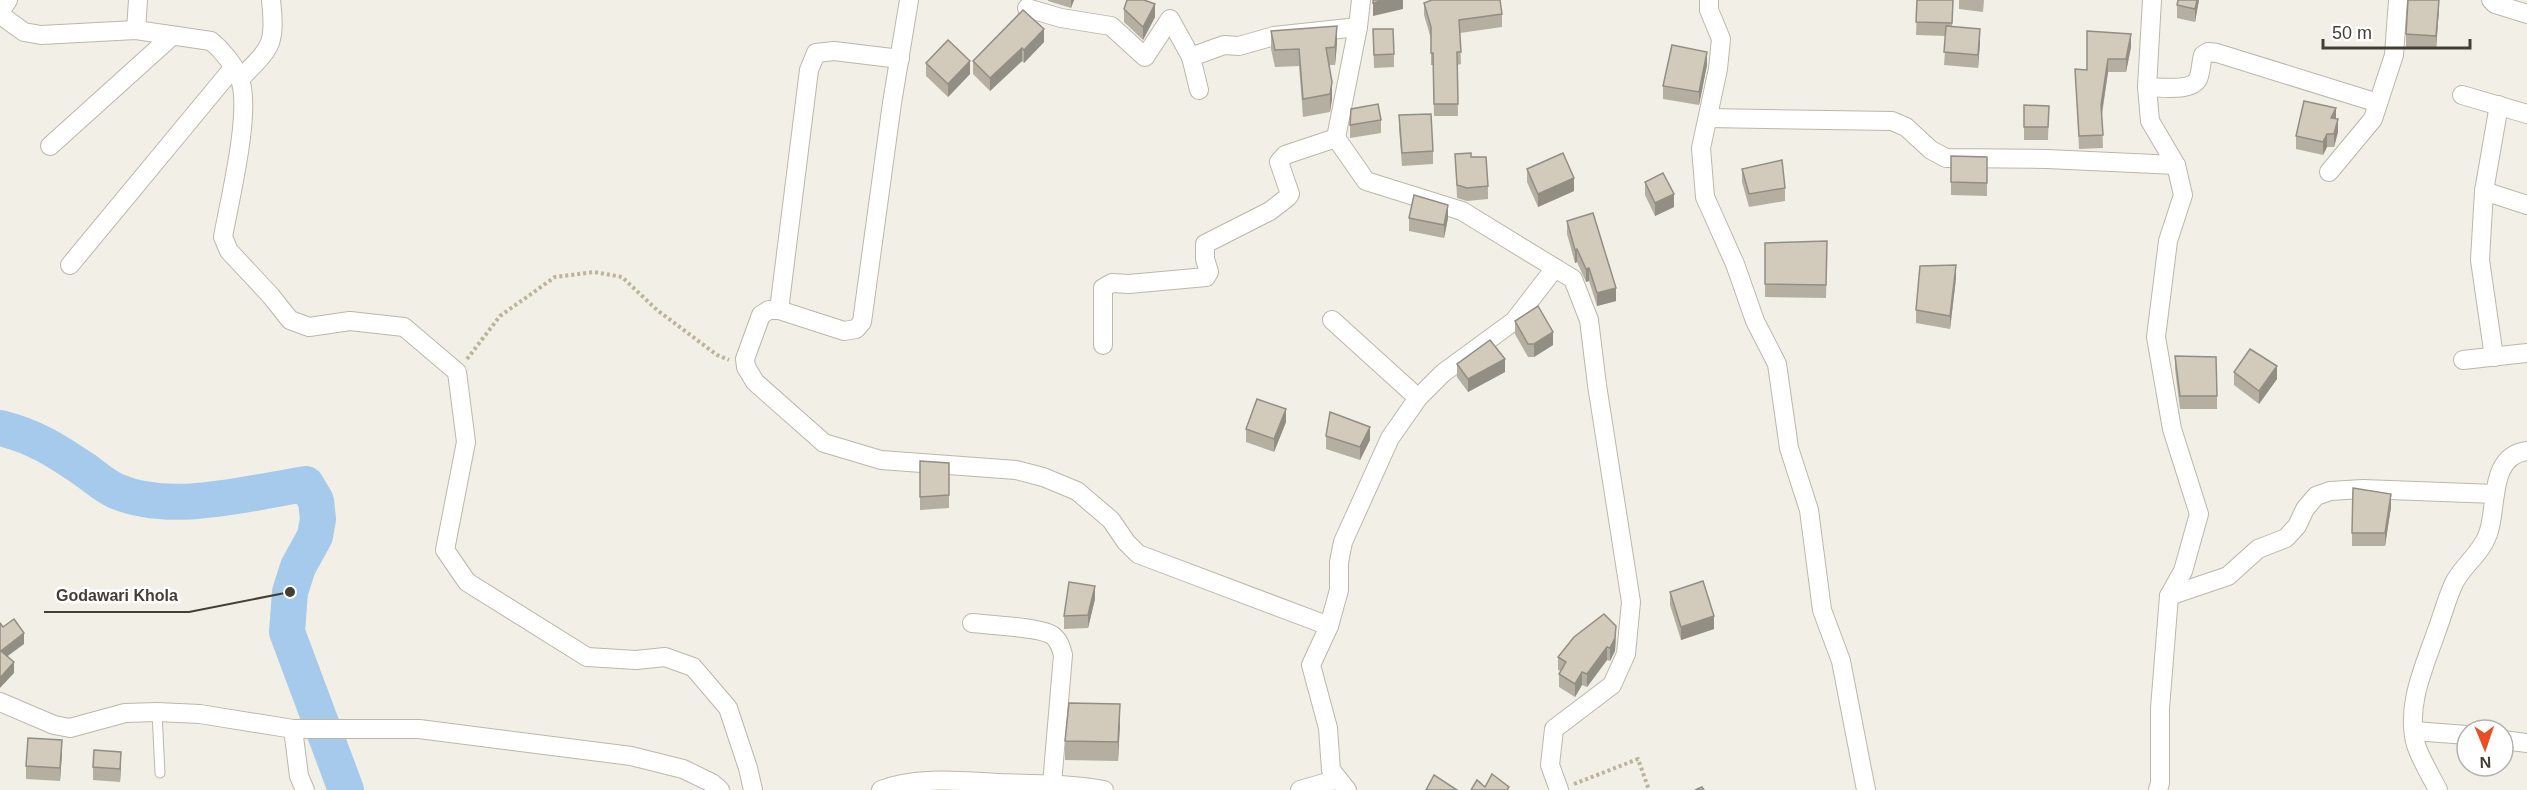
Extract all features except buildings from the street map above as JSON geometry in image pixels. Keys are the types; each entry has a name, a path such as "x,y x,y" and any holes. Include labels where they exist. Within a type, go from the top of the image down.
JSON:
{"street":[{"path":"8,0 2,16 24,32 42,35 136,30 211,41 219,48 237,74 244,121 223,237 229,251 290,320 309,327 351,321 404,327 457,372 466,442 445,550 466,582 586,657 636,660 665,657 693,667 728,708 753,790"},
{"path":"136,30 138,0"},
{"path":"70,265 237,74 269,49 274,31 271,0"},
{"path":"909,0 862,322 856,329 844,331 779,310 769,310 761,315 745,359 746,367 755,382 824,443 881,460 1016,470 1043,477 1077,491 1111,520 1126,542 1138,554 1329,626"},
{"path":"1361,0 1358,27 1335,138 1366,181 1462,211 1573,279 1589,320 1631,602 1626,654 1612,685 1554,729 1550,765 1559,790"},
{"path":"1709,0 1709,10 1720,39 1718,69 1701,148 1706,197 1735,264 1755,321 1777,364 1789,448 1809,510 1822,610 1841,661 1866,790"},
{"path":"2151,0 2147,87 2150,121 2176,165 2183,195 2168,241 2156,337 2172,429 2199,514 2183,571 2169,596 2160,708 2160,783 2158,790"},
{"path":"2329,172 2373,119 2394,55 2398,0"},
{"path":"2491,0 2495,4 2527,14"},
{"path":"1023,4 1060,18 1111,26 1145,57 1170,19 1191,57 1199,90"},
{"path":"1191,57 1224,45 1239,46 1274,36 1358,27"},
{"path":"50,146 172,36"},
{"path":"779,310 809,69 816,53 834,51 900,59"},
{"path":"2147,87 2183,87 2194,84 2198,78 2203,55 2208,52 2378,103"},
{"path":"2462,95 2527,114"},
{"path":"2494,357 2480,260 2484,192 2499,105"},
{"path":"1708,118 1892,122 1906,126 1931,150 1946,158 2047,159 2176,165"},
{"path":"1103,345 1103,288 1112,283 1129,284 1206,277 1209,272 1205,259 1205,244 1270,211 1290,194 1279,162 1285,155 1335,138"},
{"path":"2484,192 2527,205"},
{"path":"1300,790 1342,785 1331,770 1328,728 1311,665 1329,626 1339,590 1339,562 1343,542 1390,438 1418,398 1443,373 1514,321 1554,268"},
{"path":"1332,320 1418,398"},
{"path":"2463,360 2527,352"},
{"path":"2438,790 2416,745 2414,731 2417,685 2455,580 2478,554 2488,535 2499,473 2506,461 2519,452 2527,451"},
{"path":"2169,596 2228,576 2259,549 2286,538 2298,526 2305,509 2316,496 2330,491 2363,489 2494,494"},
{"path":"972,623 1040,631 1051,634 1060,644 1063,655 1052,784"},
{"path":"0,702 54,725 70,728 125,713 157,712 200,714 295,729 419,729 631,756 683,769 712,783 720,790"},
{"path":"295,729 299,776 305,790"},
{"path":"2414,731 2455,734"},
{"path":"881,790 897,784 934,782 1052,784 1104,790"}],"lane":[{"path":"157,712 160,773"}],"path":[{"path":"457,372 500,316 555,277 594,272 622,277 657,310 717,355 746,367"},
{"path":"1559,790 1638,759 1649,790"}],"waterway":[{"path":"0,428 24,435 45,445 112,489 138,498 185,502 210,500 306,484 316,501 318,519 315,536 298,567 290,592 287,632 346,790"}],"place":[{"name":"Godawari Khola","path":"290,592"}]}
